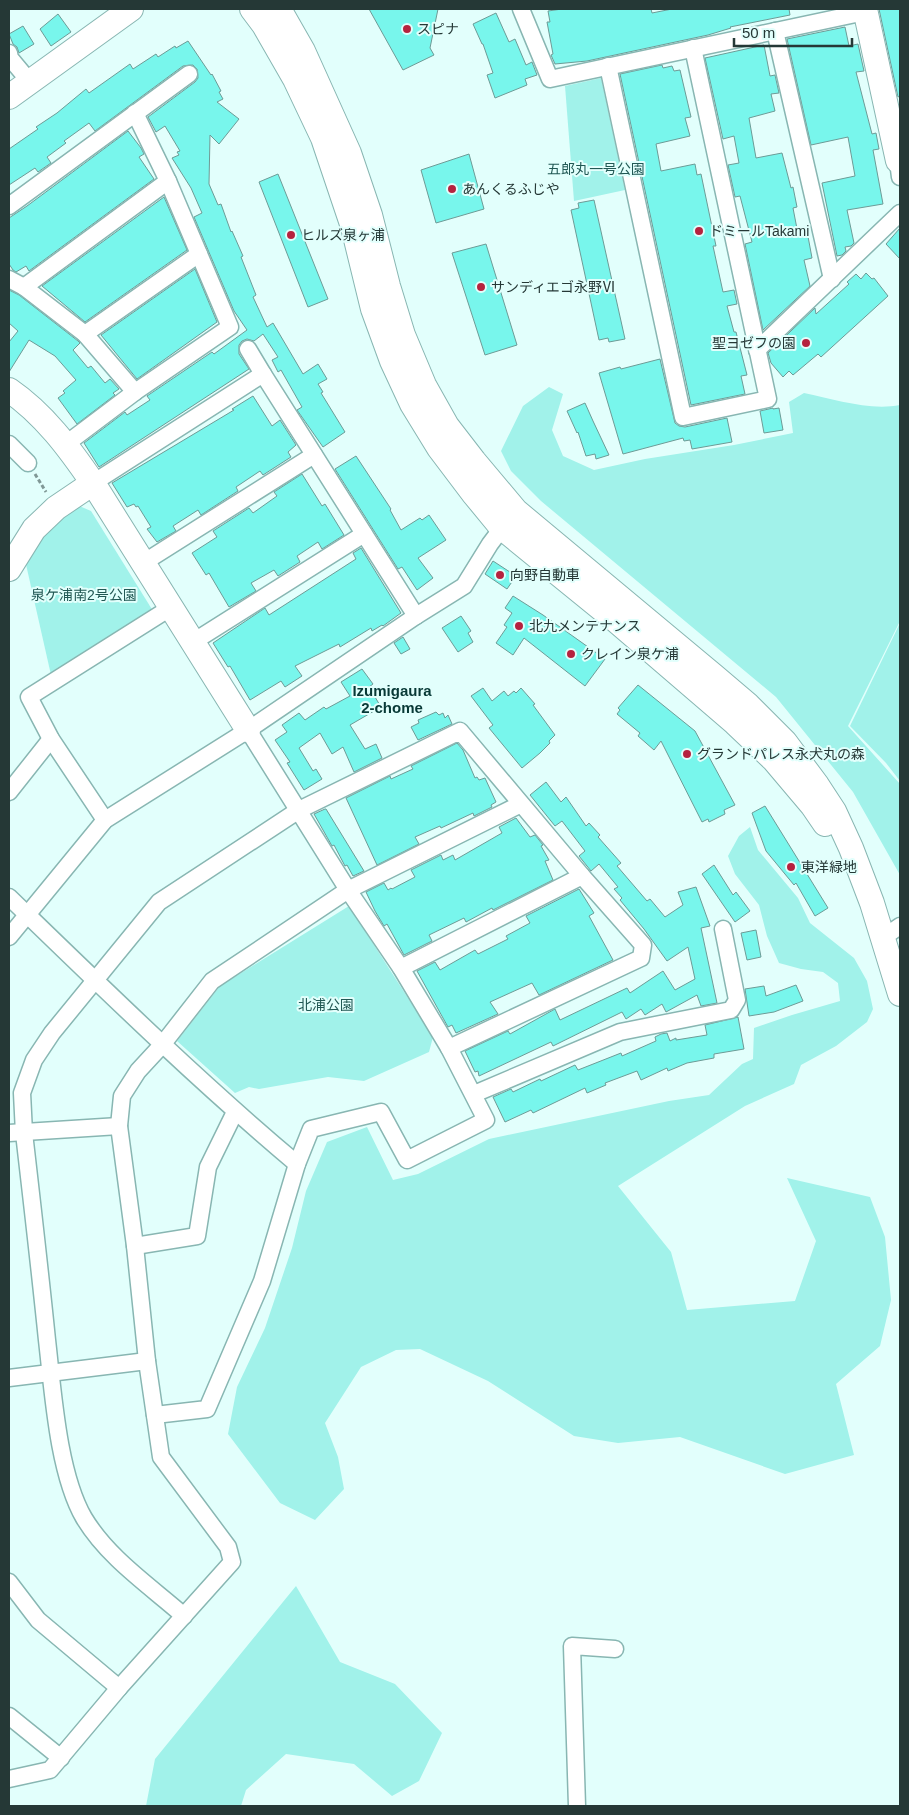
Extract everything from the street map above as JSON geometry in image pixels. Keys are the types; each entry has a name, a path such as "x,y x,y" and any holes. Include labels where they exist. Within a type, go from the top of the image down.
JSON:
{"street":[{"path":"9,98 131,9"},
{"path":"252,9 264,25 295,79 323,138 353,227 374,309 392,361 412,404 438,448 473,493 509,519 614,619 735,723 774,760 812,805 838,842 872,902 892,931 900,994"},
{"path":"279,9 304,51 349,152 370,215 388,286 404,335 424,385 447,426 474,461 509,519"},
{"path":"521,9 550,79 865,10 900,166"},
{"path":"775,31 832,279"},
{"path":"608,66 683,417 768,399 693,48"},
{"path":"9,53 10,58 30,82"},
{"path":"9,206 188,74"},
{"path":"66,444 135,392 230,327 168,181 135,114"},
{"path":"24,287 168,181"},
{"path":"757,350 900,213"},
{"path":"85,334 199,254"},
{"path":"9,279 24,287 85,334 135,392"},
{"path":"248,349 416,616"},
{"path":"9,569 34,529 56,508 263,374"},
{"path":"9,390 25,400 66,444 92,483 348,890 401,968 474,1094 486,1120 407,1160 381,1112 311,1129 297,1164 262,1281 207,1409 155,1415"},
{"path":"9,444 28,463"},
{"path":"143,563 314,455"},
{"path":"9,937 105,820 248,730 416,616 464,586 509,519"},
{"path":"193,642 364,534"},
{"path":"105,820 51,739 28,697 170,608"},
{"path":"184,1616 110,1552 84,1518 69,1481 60,1438 16,1133 22,1093 34,1060 52,1033 159,902 299,810 460,731 582,876 643,945 641,958 448,1048"},
{"path":"9,792 51,739"},
{"path":"9,1779 50,1770 119,1688 232,1562 228,1547 161,1457 147,1360 135,1246 119,1126 122,1096 138,1071 162,1045 212,981 348,890 521,804"},
{"path":"401,968 582,876"},
{"path":"9,897 162,1045 235,1112 297,1164"},
{"path":"474,1094 620,1032 731,1010 737,1000 723,929"},
{"path":"135,1246 197,1236 208,1167 235,1112"},
{"path":"16,1133 119,1126"},
{"path":"9,1378 147,1360"},
{"path":"9,1582 38,1620 119,1688"},
{"path":"577,1806 572,1646 615,1649"},
{"path":"9,1716 61,1758"}],"path":[{"path":"28,463 46,493"}],"green space":[{"name":"五郎丸一号公園","path":"601,78 625,190 574,201 565,86"},
{"path":"549,387 563,394 552,430 563,456 594,470 793,433 789,402 804,393 864,405 900,405 900,621 848,726 900,784 900,875 853,792 776,697 541,501 511,471 501,451 523,406"},
{"name":"泉ケ浦南2号公園","path":"77,505 91,511 153,611 51,675 25,560 47,527"},
{"path":"900,623 900,781 886,763 850,726"},
{"path":"750,827 758,850 798,898 810,923 854,958 867,981 873,1009 867,1022 836,1046 801,1065 794,1084 745,1106 618,1186 671,1252 687,1310 795,1301 816,1241 787,1178 870,1197 885,1237 891,1300 880,1346 836,1384 854,1455 785,1474 680,1437 618,1443 574,1436 488,1381 420,1349 396,1350 361,1367 325,1423 338,1457 344,1489 315,1520 280,1503 228,1434 237,1387 265,1328 292,1248 306,1191 327,1142 367,1127 393,1180 418,1174 489,1139 669,1101 709,1095 742,1064 753,1059 754,1028 840,1001 838,983 823,972 779,963 767,936 759,905 735,874 728,856 739,836"},
{"name":"北浦公園","path":"349,906 433,1037 429,1052 364,1081 328,1077 259,1089 249,1087 235,1093 177,1041 220,986"},
{"path":"296,1586 340,1662 395,1684 442,1733 419,1781 392,1796 354,1764 286,1754 246,1790 241,1806 146,1806 155,1759"}],"building":[{"name":"スピナ","path":"369,9 438,9 430,48 434,55 403,70"},
{"path":"562,9 651,9 652,13 672,9 789,9 790,15 730,27 708,35 587,61 555,64 551,55 553,54 547,22 550,22 548,11"},
{"path":"879,9 900,9 900,96 898,97"},
{"path":"496,13 509,42 515,39 526,65 532,62 537,75 525,79 527,85 495,98 487,75 493,73 483,44 473,24"},
{"path":"58,14 71,32 51,46 40,29"},
{"path":"23,26 34,44 19,53 9,34"},
{"path":"845,27 849,46 858,44 864,71 856,72 872,134 876,133 879,149 873,150 883,204 847,210 854,243 851,246 845,247 846,251 842,255 837,256 822,183 855,176 848,137 811,145 787,39"},
{"path":"188,41 212,74 221,91 219,92 223,99 217,102 239,119 219,144 210,135 209,184 218,205 221,204 231,232 243,256 241,257 256,295 253,297 267,327 273,323 303,374 318,364 327,379 318,384 323,392 321,393 345,432 323,447 297,410 302,407 281,370 278,372 272,360 278,357 263,334 254,341 247,339 239,345 239,354 249,369 99,467 84,443 125,412 127,415 150,400 147,396 212,352 214,354 247,330 234,311 194,217 202,213 191,188 172,158 179,155 177,152 180,151 165,126 156,132 148,117 195,82 198,78 197,69 193,65 183,66 95,131 89,123 64,141 66,143 47,157 51,163 38,172 35,168 9,185 9,149 38,129 36,127 57,113 86,89 89,93 130,64 133,69 156,54 158,57 175,46 176,48"},
{"path":"764,45 770,76 775,75 779,93 771,94 775,111 749,118 756,158 782,153 797,207 793,208 798,234 807,231 812,258 804,260 810,286 763,330 745,244 752,242 740,196 735,197 728,165 739,163 734,136 723,139 705,58"},
{"path":"662,65 663,68 672,66 674,71 680,70 691,117 685,118 690,136 656,144 661,171 695,164 697,175 701,174 716,246 713,246 723,292 734,290 737,304 727,306 747,375 741,376 745,394 691,405 620,74"},
{"path":"128,131 141,148 144,154 139,157 154,179 29,271 26,266 16,272 13,270 9,264 9,218"},
{"name":"あんくるふじや","path":"469,154 484,209 436,223 421,170"},
{"name":"ヒルズ泉ヶ浦","path":"278,174 328,299 308,307 259,182"},
{"path":"164,197 187,250 85,322 42,286"},
{"path":"594,200 625,339 609,342 608,338 599,340 571,210 579,208 578,203"},
{"path":"900,228 900,259 886,244"},
{"name":"サンディエゴ永野Ⅵ","path":"486,244 517,345 485,355 452,253"},
{"path":"195,269 217,322 137,379 101,335"},
{"path":"866,273 872,279 874,278 888,296 821,357 818,354 793,375 789,371 783,377 771,363 768,353 815,308 816,314 849,284 847,282 856,274 861,279"},
{"path":"9,290 19,295 78,341 80,343 73,350 88,368 91,366 105,383 110,379 119,389 113,393 115,395 77,424 58,398 76,380 55,356 29,340 9,372 9,342 18,331 9,323"},
{"path":"660,359 675,423 685,427 727,418 732,442 692,449 690,440 684,441 683,438 623,454 599,373"},
{"path":"253,396 272,426 280,420 296,445 288,452 291,457 263,475 260,471 236,487 238,491 201,515 198,510 173,526 176,531 157,542 147,529 151,527 138,506 136,507 134,504 127,507 112,483 234,410 232,409"},
{"path":"585,403 609,455 596,459 595,454 586,456 578,432 567,411"},
{"path":"779,408 783,430 764,433 760,411"},
{"path":"356,456 391,509 401,530 420,518 422,520 429,515 446,540 418,558 433,578 417,590 402,567 398,569 335,469"},
{"path":"302,474 322,506 325,504 344,535 322,549 318,542 297,556 300,562 278,576 274,570 251,583 256,591 229,607 209,573 206,575 192,553 217,537 213,531 249,508 253,513 277,496 274,492"},
{"path":"361,548 401,613 383,626 372,631 371,628 340,647 339,644 295,666 302,676 285,687 281,681 250,700 230,666 228,667 213,643 265,608 269,615 356,559 353,553"},
{"name":"向野自動車","path":"493,561 516,576 507,589 485,574"},
{"path":"513,596 605,659 585,686 524,638 513,655 496,643 507,627 504,625 512,613 505,608"},
{"path":"461,616 471,631 468,633 473,642 458,652 442,628"},
{"path":"403,637 410,649 401,654 394,643"},
{"path":"362,669 373,684 369,687 381,707 350,725 365,749 376,744 382,758 354,772 343,747 332,754 320,733 299,748 313,771 316,769 322,779 304,790 287,763 290,762 275,740 287,732 282,725 299,713 305,720 324,707 326,709 350,696 341,682"},
{"name":"グランドパレス永犬丸の森","path":"638,685 695,731 735,805 724,810 725,814 709,822 708,819 702,822 661,741 654,750 638,736 640,733 617,714 620,710 618,708"},
{"path":"483,688 492,701 504,691 508,696 514,691 516,693 521,688 535,704 533,705 555,735 540,753 522,768 489,728 493,725 471,696"},
{"path":"436,712 439,715 443,713 445,718 448,715 452,724 418,740 411,727 419,723 418,720"},
{"path":"457,743 463,750 475,778 477,777 479,780 485,778 496,802 491,805 492,807 474,816 473,813 441,828 440,826 415,837 419,844 377,865 346,798 390,776 391,779 413,769 411,766"},
{"path":"546,782 561,802 566,797 586,826 589,823 600,835 598,837 621,863 617,866 647,901 650,899 665,917 683,905 678,892 696,887 710,926 701,928 717,1003 701,1006 697,995 666,1012 662,1004 645,1015 641,1009 626,1019 622,1012 553,1046 551,1042 479,1076 478,1071 475,1072 465,1051 508,1031 510,1034 555,1009 560,1020 627,988 630,993 663,971 675,990 695,979 688,947 667,961 620,900 622,898 614,889 618,887 599,864 591,871 579,856 585,851 562,821 555,826 530,795"},
{"name":"東洋緑地","path":"765,806 828,908 815,916 796,883 794,885 766,851 752,813"},
{"path":"325,809 364,871 353,876 347,865 345,866 334,845 332,846 314,814"},
{"path":"516,818 530,837 535,835 543,845 541,846 549,860 545,861 553,880 466,922 464,918 429,935 432,941 404,955 387,924 384,926 366,892 384,883 388,890 392,889 415,877 411,870 441,855 443,860 453,855 455,860 502,833 499,827"},
{"path":"714,865 733,895 736,892 750,911 735,922 702,874"},
{"path":"579,889 594,913 589,916 613,960 539,995 532,983 490,1002 498,1014 456,1033 452,1025 448,1027 417,971 435,962 440,970 475,950 478,954 508,939 506,936 530,923 526,916"},
{"path":"756,930 761,957 747,960 741,933"},
{"path":"796,985 803,1001 774,1012 749,1016 745,989 764,986 766,996"},
{"path":"738,1017 744,1049 714,1054 714,1058 687,1063 668,1071 667,1068 641,1080 637,1071 605,1083 606,1085 587,1093 585,1088 533,1113 531,1110 505,1122 493,1097 511,1089 513,1092 575,1065 578,1070 621,1053 622,1056 656,1041 655,1037 661,1034 667,1033 670,1041 676,1038 676,1040 707,1035 705,1025"}],"place":[{"name":"スピナ","path":"407,29"},
{"name":"あんくるふじや","path":"452,189"},
{"name":"ドミールTakami","path":"699,231"},
{"name":"ヒルズ泉ヶ浦","path":"291,235"},
{"name":"サンディエゴ永野Ⅵ","path":"481,287"},
{"name":"聖ヨゼフの園","path":"806,343"},
{"name":"向野自動車","path":"500,575"},
{"name":"北九メンテナンス","path":"519,626"},
{"name":"クレイン泉ケ浦","path":"571,654"},
{"name":"グランドパレス永犬丸の森","path":"687,754"},
{"name":"東洋緑地","path":"791,867"}],"district":[{"name":"Izumigaura 2-chome","path":"392,700"}]}
